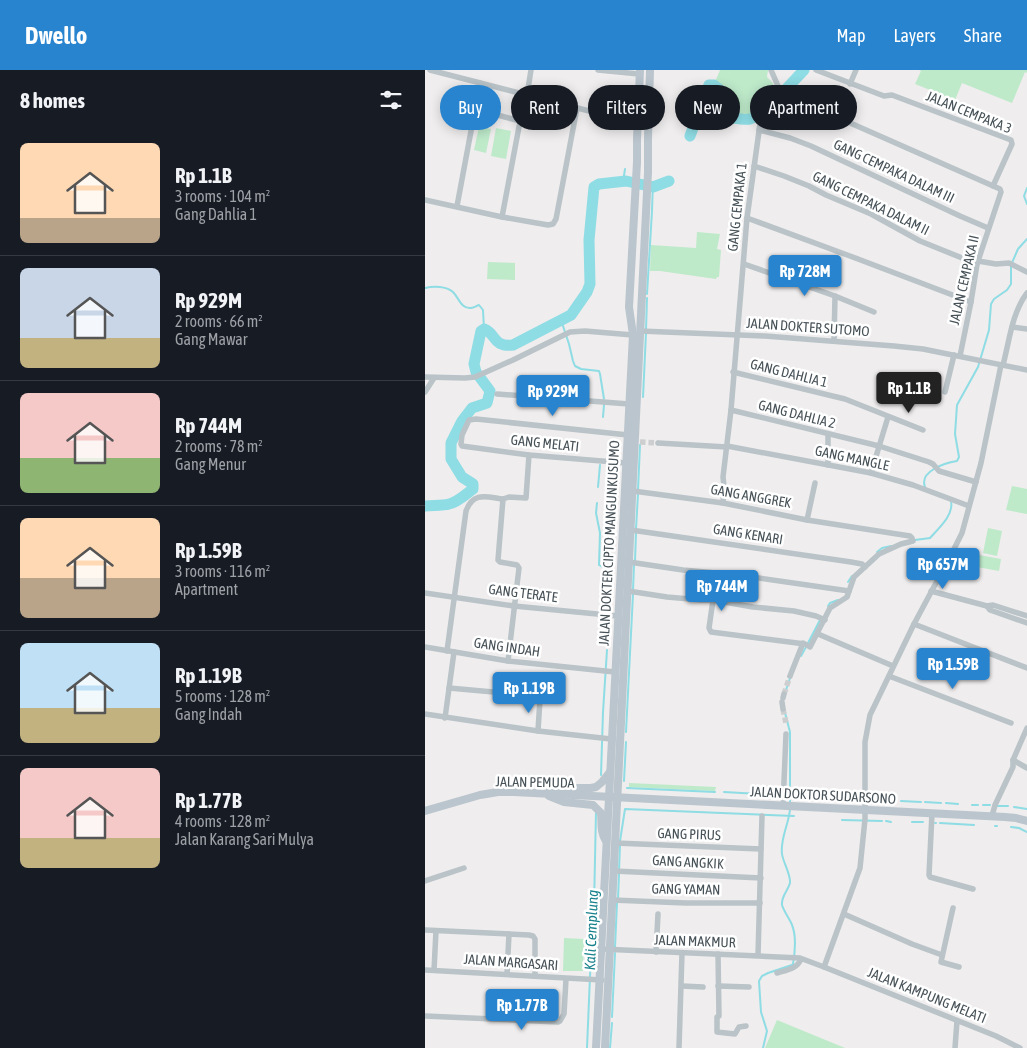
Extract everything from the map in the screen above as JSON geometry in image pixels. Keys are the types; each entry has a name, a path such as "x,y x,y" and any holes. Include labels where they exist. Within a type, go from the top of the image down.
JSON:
{"main road":[{"name":"JALAN DOKTER CIPTO MANGUNKUSUMO","path":"649,85 650,70"},
{"name":"JALAN DOKTER CIPTO MANGUNKUSUMO","path":"639,85 640,72"},
{"name":"JALAN DOKTER CIPTO MANGUNKUSUMO","path":"605,1048 614,870 608,797 612,615 629,481 637,442 637,333 629,307 637,177 637,130"},
{"name":"JALAN DOKTER CIPTO MANGUNKUSUMO","path":"596,1048 598,980 617,798 633,491 626,463 627,435 637,333 649,160 648,130"},
{"path":"637,139 648,139"},
{"path":"545,794 561,788 591,788 600,784 608,774"},
{"name":"JALAN PEMUDA","path":"425,811 498,792 617,798"},
{"path":"545,794 564,802 593,805 601,812 601,831 603,836 611,843"},
{"name":"JALAN DOKTOR SUDARSONO","path":"617,798 762,812 783,806 795,806 992,816 1027,821"}],"street":[{"path":"429,70 511,91"},
{"path":"528,85 531,70"},
{"path":"598,70 640,72"},
{"path":"771,70 778,85"},
{"name":"JALAN CEMPAKA 3","path":"816,70 884,96 892,95 1011,140 1012,144 993,186"},
{"path":"850,84 856,70"},
{"path":"857,126 993,186"},
{"path":"457,206 471,130"},
{"path":"502,217 518,130"},
{"path":"425,200 502,217 548,225 553,224 556,219 573,130"},
{"name":"GANG CEMPAKA 1","path":"731,410 747,218 759,130"},
{"name":"GANG CEMPAKA DALAM III","path":"759,130 811,146 989,228"},
{"name":"GANG CEMPAKA DALAM II","path":"754,166 809,186 871,214 919,241 978,263 1012,265 1027,272"},
{"name":"JALAN CEMPAKA II","path":"945,392 957,356 971,302 978,263 1001,192 1000,189 993,186"},
{"path":"747,218 971,302"},
{"path":"744,264 835,296 874,312"},
{"path":"824,967 859,869 865,820 865,742 870,715 914,624 962,533 981,463 1012,327 1021,302 1027,294"},
{"path":"834,341 835,296"},
{"path":"1012,327 1027,329"},
{"name":"JALAN DOKTER SUTOMO","path":"434,378 475,377 570,332 585,331 765,336 834,341 923,349 1002,365"},
{"path":"1002,365 1027,370"},
{"name":"GANG DAHLIA 1","path":"733,372 845,399 923,430"},
{"path":"425,377 434,378 425,392"},
{"path":"497,394 629,404"},
{"path":"723,503 725,486 723,477 731,410"},
{"name":"GANG DAHLIA 2","path":"731,410 879,446 933,464 939,471 976,482"},
{"path":"871,473 888,417"},
{"name":"GANG MELATI","path":"626,463 529,455 461,445 462,435 469,420 476,419 627,435"},
{"path":"828,435 828,465"},
{"name":"GANG MANGLE","path":"659,443 727,446 871,473 969,506"},
{"path":"445,718 449,688 454,597 468,504 471,500 478,497 526,498 529,455"},
{"path":"807,520 815,483"},
{"name":"GANG ANGGREK","path":"633,491 723,503 807,520 910,536 913,540 879,554 864,566"},
{"path":"503,499 498,560 499,562 519,566 508,661"},
{"name":"GANG KENARI","path":"631,530 769,549 864,566"},
{"path":"629,562 849,591"},
{"path":"713,600 709,628 711,632 810,646 830,608 847,597 853,579 864,566"},
{"path":"627,591 794,611 823,619"},
{"path":"931,591 987,606 993,605 1027,616"},
{"name":"GANG TERATE","path":"425,593 514,606 612,615"},
{"path":"987,606 990,610 1027,623"},
{"path":"914,624 1027,668"},
{"path":"818,634 893,666"},
{"path":"791,676 806,644"},
{"name":"GANG INDAH","path":"425,647 508,661 610,672"},
{"path":"889,676 1011,724"},
{"path":"449,688 538,696 540,699 538,731"},
{"path":"425,714 538,731 609,739"},
{"path":"992,816 1027,728"},
{"path":"783,806 786,734"},
{"path":"1013,760 1027,768"},
{"path":"758,956 762,812"},
{"path":"932,813 930,877 973,889"},
{"name":"GANG PIRUS","path":"611,843 761,849"},
{"path":"425,880 464,868"},
{"name":"GANG ANGKIK","path":"614,870 761,878"},
{"name":"GANG YAMAN","path":"612,900 760,903"},
{"path":"953,908 941,962 959,967"},
{"path":"656,952 658,914"},
{"path":"844,914 912,944 943,955"},
{"path":"425,930 529,935 535,939 535,976"},
{"path":"434,970 436,930"},
{"path":"507,974 509,934"},
{"name":"JALAN MAKMUR","path":"601,950 789,957"},
{"path":"679,1048 682,953"},
{"path":"718,954 719,1016 717,1017 717,1032 735,1034 739,1027 746,1026"},
{"name":"JALAN KAMPUNG MELATI","path":"789,957 800,958 824,967 998,1036 1020,1048"},
{"path":"777,973 793,968 797,965 800,958"},
{"name":"JALAN MARGASARI","path":"425,970 608,980"},
{"path":"425,1016 558,1022 564,1014 566,979"},
{"path":"682,986 703,986"},
{"path":"718,986 749,987"},
{"path":"955,1048 957,1021"}],"green space":[{"path":"720,70 768,70 767,77 774,85 750,85 750,115 744,117 740,115 740,85 719,85 715,82"},
{"path":"919,70 1027,70 1027,73 1025,72 1012,103 962,83 955,100 915,84 921,71"},
{"path":"478,130 491,130 486,153 474,150"},
{"path":"496,130 511,131 506,159 491,156"},
{"path":"697,232 720,234 717,249 721,250 719,277 716,279 650,271 651,245 696,248"},
{"path":"488,262 515,263 515,280 487,279"},
{"path":"1012,486 1027,489 1027,514 1006,510"},
{"path":"988,528 1002,531 997,556 983,553"},
{"path":"979,555 1001,559 999,571 977,567"},
{"path":"629,783 716,787 715,791 629,787"},
{"path":"564,938 584,939 583,971 563,971"},
{"path":"777,1020 845,1048 765,1048"}],"waterway":[{"name":"Kali Cemplung","path":"690,136 709,85 714,85 720,90 734,118 750,119 770,105 804,70"},
{"name":"Kali Cemplung","path":"623,182 625,169"},
{"name":"Kali Cemplung","path":"425,506 452,503 473,489 473,484 462,477 451,459 451,443 462,421 472,408 487,403 490,391 476,372 474,364 481,331 484,329 488,331 501,344 513,345 571,315 587,292 590,284 589,240 594,187 599,184 626,181 653,187 669,181"},
{"path":"652,210 653,182"},
{"path":"1027,188 1024,196 1027,204"},
{"path":"647,294 652,211"},
{"path":"925,487 924,481 929,472 940,466 957,461 959,457 955,434 957,405 978,367 989,330 991,304 1011,284 1011,265 1018,249 1027,239"},
{"path":"425,288 440,287 450,290 462,305 468,308 479,305 483,310 484,329"},
{"path":"646,330 647,298"},
{"name":"Kali Cemplung","path":"561,320 575,366 581,369 599,371 604,399"},
{"path":"643,397 646,333"},
{"path":"603,417 604,405"},
{"path":"638,490 640,445"},
{"path":"598,487 600,465"},
{"path":"636,529 638,494"},
{"path":"915,540 930,538 948,516 951,501"},
{"path":"597,503 596,513 600,533 599,565 608,570 609,613"},
{"path":"635,561 636,533"},
{"path":"877,552 882,548 891,546"},
{"path":"633,590 634,565"},
{"path":"848,582 852,576"},
{"path":"626,732 633,594"},
{"path":"828,606 830,603 838,600"},
{"path":"608,628 609,618"},
{"path":"808,643 820,620"},
{"path":"801,656 806,647"},
{"path":"601,775 607,650"},
{"path":"785,693 790,678"},
{"path":"784,709 790,732 790,804"},
{"path":"624,781 626,742"},
{"path":"627,788 715,792"},
{"path":"724,792 778,795"},
{"path":"790,796 800,796"},
{"path":"804,796 809,797"},
{"path":"820,797 833,798"},
{"path":"844,798 861,799"},
{"path":"873,800 890,800"},
{"path":"901,801 921,802"},
{"path":"925,802 941,803"},
{"path":"946,803 958,804"},
{"path":"972,805 978,805"},
{"path":"983,805 990,805"},
{"path":"997,806 1008,806"},
{"path":"1014,807 1027,809"},
{"path":"620,841 625,809 794,816"},
{"path":"763,1048 767,1031 761,1012 759,981 762,976 793,964 794,930 782,905 790,883 782,848 790,809"},
{"name":"Kali Cemplung","path":"587,1048 591,953 589,934 594,906 596,812"},
{"path":"842,820 882,821"},
{"path":"886,821 891,822"},
{"path":"912,822 923,822"},
{"path":"940,823 974,825"},
{"path":"1011,827 1027,832"},
{"path":"619,870 620,845"},
{"path":"618,899 619,874"},
{"path":"615,947 617,903"},
{"path":"612,1017 615,953"},
{"path":"610,1048 612,1023"}],"tunnel":[{"path":"640,442 658,443"},
{"path":"784,694 790,676"},
{"path":"783,709 786,723"}]}
